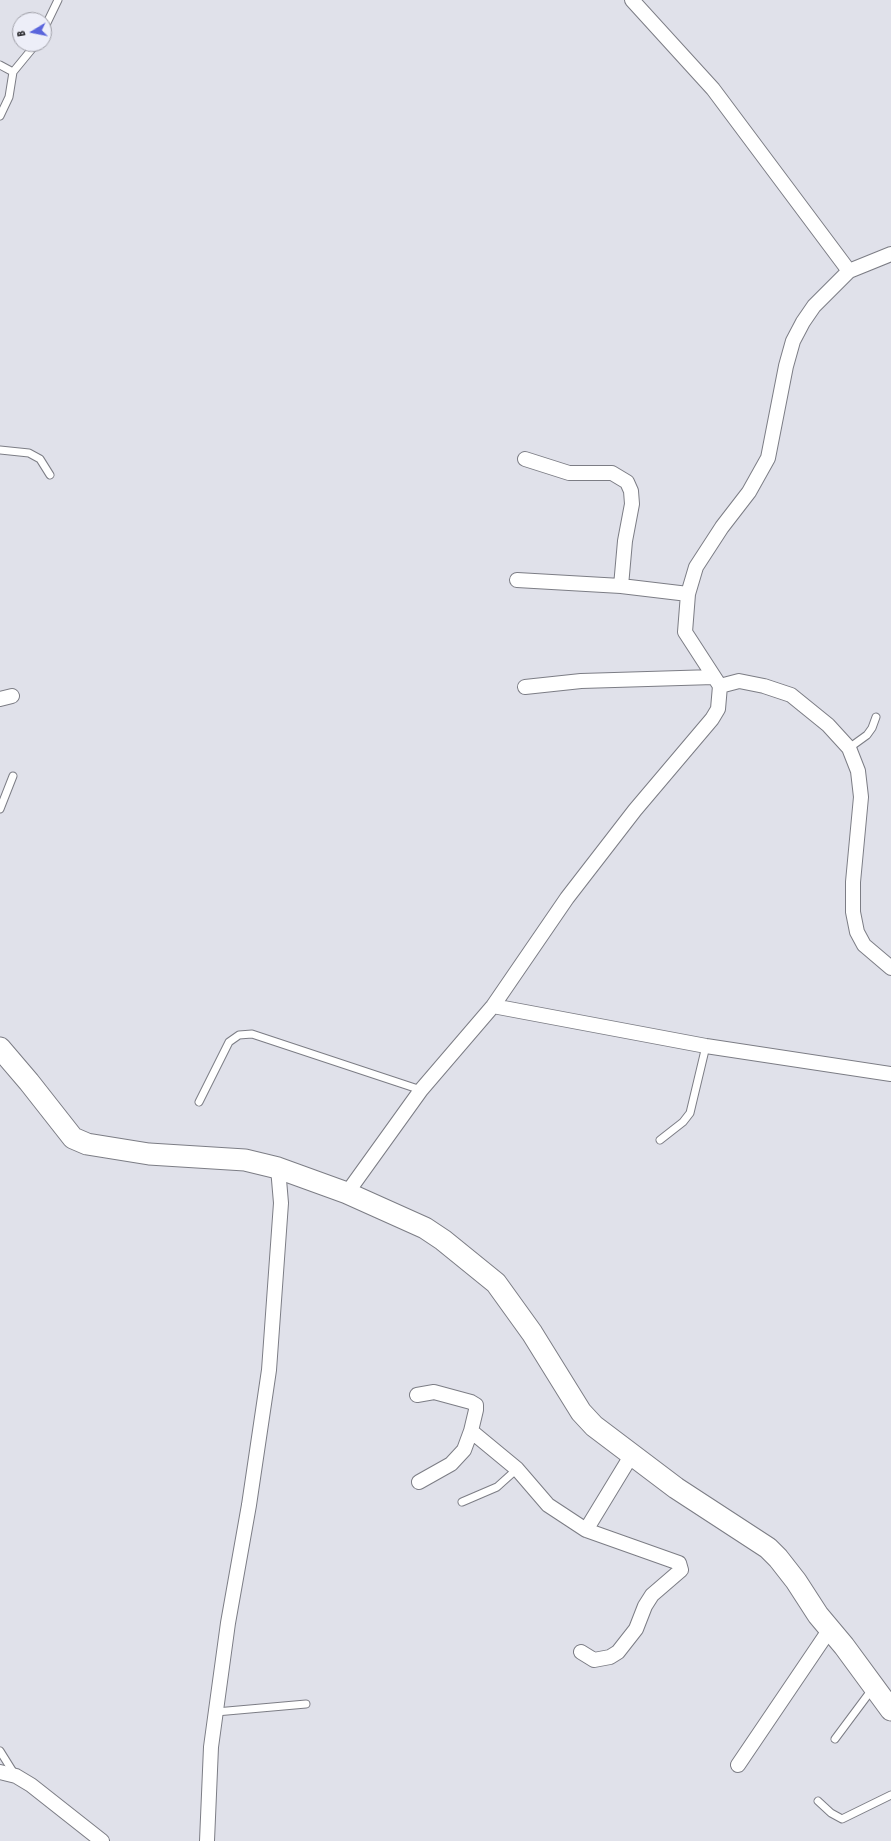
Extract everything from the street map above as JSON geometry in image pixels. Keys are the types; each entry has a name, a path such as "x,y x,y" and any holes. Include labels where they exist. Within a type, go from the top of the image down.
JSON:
{"street":[{"path":"632,0 713,89 849,271"},
{"path":"348,1193 421,1090 493,1006 567,898 635,810 712,719 718,709 717,682 685,632 688,594 696,567 707,549 749,492 768,458 786,366 793,341 814,306 849,271 891,254"},
{"path":"525,459 569,473 612,473 627,482 632,491 632,504 625,541 621,586"},
{"path":"517,580 621,586 688,594"},
{"path":"525,686 581,680 739,681 764,686 791,695 828,725 849,748 858,771 861,797 858,846 853,882 853,912 857,932 864,945 891,968"},
{"path":"493,1006 706,1046 891,1074"},
{"path":"0,1048 74,1138 87,1144 149,1154 245,1160 278,1168 348,1193 425,1228 443,1240 496,1283 532,1333 581,1412 594,1426 631,1456 676,1488 768,1548 796,1581 818,1615 844,1646 891,1710"},
{"path":"207,1841 211,1746 228,1623 254,1475 269,1370 281,1203 278,1168"},
{"path":"416,1395 434,1392 471,1402 476,1405 472,1431 464,1450 452,1464 420,1482"},
{"path":"472,1431 518,1470 548,1505 586,1530 679,1563 681,1570 652,1595 645,1606 636,1629 618,1652 610,1657 594,1660 581,1652"},
{"path":"586,1530 631,1456"},
{"path":"738,1765 830,1629"},
{"path":"0,1772 16,1776 53,1801 102,1841"}],"lane":[{"path":"52,12 58,0"},
{"path":"0,116 9,97 13,72 29,52"},
{"path":"0,64 13,72"},
{"path":"0,450 29,454 40,459 50,475"},
{"path":"849,748 867,735 872,728 876,717"},
{"path":"0,809 13,776"},
{"path":"199,1102 229,1042 239,1035 252,1034 365,1070 421,1090"},
{"path":"660,1140 683,1122 690,1113 706,1046"},
{"path":"462,1502 496,1487 518,1470"},
{"path":"835,1739 874,1688"},
{"path":"216,1712 306,1704"},
{"path":"0,1751 16,1776"},
{"path":"818,1801 831,1813 842,1819 891,1795"}]}
